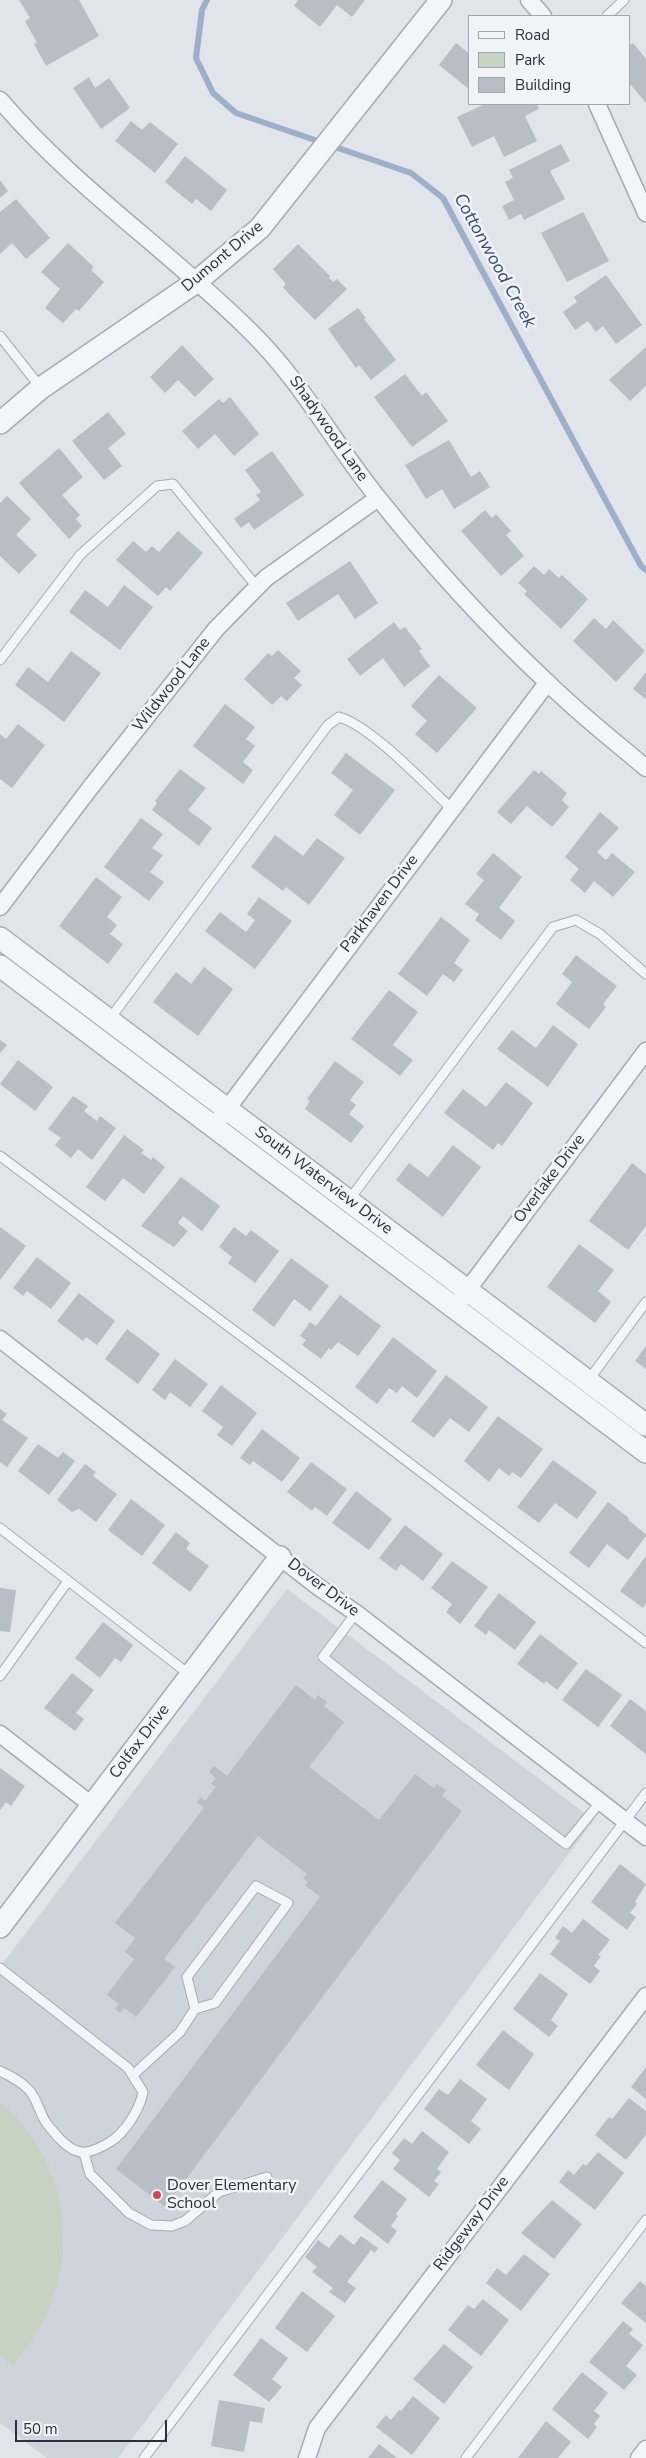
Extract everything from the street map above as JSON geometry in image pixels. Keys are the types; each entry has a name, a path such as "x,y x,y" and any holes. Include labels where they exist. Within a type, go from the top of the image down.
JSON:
{"street":[{"name":"Dumont Drive","path":"0,423 41,388 196,282 260,228 306,173 367,91 441,0"},
{"path":"529,0 542,15"},
{"name":"Shadywood Lane","path":"1,103 74,178 196,282 251,332 294,378 378,498 461,593 547,683 646,768"},
{"path":"598,105 640,185 646,213"},
{"name":"Wildwood Lane","path":"0,907 90,788 216,629 266,578 378,498"},
{"name":"Parkhaven Drive","path":"214,1126 547,683"},
{"name":"South Waterview Drive","path":"0,938 646,1425"},
{"name":"South Waterview Drive","path":"0,966 646,1452"},
{"name":"Overlake Drive","path":"454,1308 646,1051"},
{"name":"Dover Drive","path":"0,1339 280,1557 356,1613 646,1837"},
{"name":"Colfax Drive","path":"0,1927 280,1557"},
{"path":"0,1734 93,1806"},
{"name":"Ridgeway Drive","path":"306,2458 317,2428 646,1996"},
{"path":"639,2458 646,2449"}],"lane":[{"path":"608,15 624,0"},
{"path":"0,336 41,388"},
{"path":"0,660 80,555 157,486 173,484 257,587"},
{"path":"109,1020 328,725 339,717 353,721 398,758 452,809"},
{"path":"349,1200 553,927 576,920 600,934 646,974"},
{"path":"0,1156 291,1373 646,1644"},
{"path":"588,1381 646,1302"},
{"path":"0,1528 190,1675"},
{"path":"0,1676 68,1581"},
{"path":"356,1613 323,1657 361,1687 566,1844 601,1801"},
{"path":"144,2458 646,1793"},
{"path":"134,2076 180,2032 195,2009 215,2004 288,1903 256,1886 187,1977 195,2009"},
{"path":"0,1968 128,2068 143,2092 141,2103 116,2138 91,2152 84,2153 73,2150 62,2142 45,2122 28,2090 14,2078 0,2071"},
{"path":"84,2153 90,2174 129,2213 151,2225 172,2226 185,2221 219,2192 267,2177"},
{"path":"466,2458 646,2220"}],"shaded area":[{"name":"Dover Elementary School","path":"287,1589 594,1820 118,2458 47,2458 0,2423 0,1967"}],"green space":[{"path":"0,2103 20,2122 37,2144 49,2169 58,2195 63,2222 63,2250 59,2277 51,2304 34,2336 13,2366 0,2356"}],"building":[{"path":"19,0 79,0 99,36 46,66 34,44 37,43 25,21 30,18"},
{"path":"298,0 365,0 352,17 337,5 320,27 294,6"},
{"path":"456,43 468,52 468,88 439,65"},
{"path":"633,43 646,59 646,103 631,85 631,44"},
{"path":"89,77 95,88 109,78 130,108 101,129 73,88"},
{"path":"483,105 537,105 539,109 525,116 537,141 504,157 494,136 472,147 457,117"},
{"path":"131,121 142,130 150,122 178,144 155,173 115,141"},
{"path":"561,144 570,161 550,171 565,199 524,220 521,214 509,220 502,206 514,200 505,182 513,178 509,170"},
{"path":"185,156 227,190 211,211 196,199 192,204 165,182"},
{"path":"0,180 8,191 0,198"},
{"path":"16,199 50,238 26,259 12,243 0,254 0,212"},
{"path":"583,212 609,261 567,282 541,233"},
{"path":"68,243 94,267 91,270 104,282 79,311 76,309 63,323 45,308 60,289 41,272"},
{"path":"298,244 330,276 329,278 333,282 337,279 347,289 315,320 283,287 286,284 273,269"},
{"path":"606,275 642,325 616,344 603,326 596,332 588,321 575,330 563,312 577,302 574,297"},
{"path":"358,308 366,318 364,319 396,360 371,380 359,365 356,368 328,329"},
{"path":"182,345 214,379 195,397 178,380 165,393 150,377"},
{"path":"646,347 646,386 630,401 609,380"},
{"path":"405,374 422,396 426,392 448,421 412,447 374,397"},
{"path":"230,397 259,434 234,456 215,434 198,449 182,431 219,399 223,403"},
{"path":"108,412 126,434 108,448 122,466 104,480 72,441"},
{"path":"449,440 471,477 480,471 490,487 454,509 442,489 426,499 405,465"},
{"path":"59,448 83,477 62,495 80,515 76,519 82,526 69,539 19,483"},
{"path":"272,451 304,495 254,530 249,522 241,528 234,519 260,500 256,495 261,492 245,470"},
{"path":"7,496 31,519 16,535 37,555 19,574 0,556 0,503"},
{"path":"485,510 492,518 496,514 511,531 506,535 524,556 501,576 461,531"},
{"path":"178,531 203,553 170,591 166,587 158,596 116,560 133,541 146,552 152,546 159,552"},
{"path":"350,561 378,603 355,619 338,594 298,621 286,603"},
{"path":"534,566 544,575 549,569 559,578 562,575 588,599 561,629 524,594 527,591 518,583"},
{"path":"124,585 153,607 120,650 69,612 85,590 108,607"},
{"path":"594,618 606,629 613,620 645,651 616,682 573,641"},
{"path":"394,622 400,630 405,627 422,649 419,651 430,666 404,687 383,658 360,676 347,659"},
{"path":"278,650 301,671 294,678 302,685 287,701 281,696 272,705 244,679 268,653 272,656"},
{"path":"71,651 101,673 64,722 15,685 28,667 48,682"},
{"path":"646,672 646,699 633,689"},
{"path":"439,675 477,708 437,753 415,734 427,721 411,706"},
{"path":"225,704 255,727 246,739 255,746 243,762 253,770 243,784 193,746"},
{"path":"18,724 45,745 12,788 0,779 0,734 6,739"},
{"path":"346,753 395,790 360,835 334,815 353,790 331,773"},
{"path":"180,769 206,788 188,810 212,828 199,846 152,810 157,803 155,801"},
{"path":"534,770 539,774 541,771 567,793 562,800 569,807 552,827 527,806 511,824 497,812"},
{"path":"600,812 619,828 597,852 606,860 612,853 635,872 613,897 594,881 585,893 570,880 579,869 565,857"},
{"path":"141,818 163,834 152,848 163,855 150,872 164,882 149,901 104,867"},
{"path":"275,835 303,856 317,838 345,858 309,905 286,887 283,891 251,867"},
{"path":"493,853 522,877 499,908 515,921 501,940 475,920 479,914 465,904 484,880 476,874"},
{"path":"96,877 122,897 107,917 117,925 110,934 123,944 108,964 59,926"},
{"path":"259,897 292,921 255,969 205,931 220,912 246,932 255,920 247,914"},
{"path":"441,917 470,940 454,963 463,970 454,982 443,974 427,996 398,974"},
{"path":"576,955 617,986 603,1004 606,1007 589,1029 556,1004 572,982 562,974"},
{"path":"204,967 233,989 198,1036 153,1002 176,972 191,984"},
{"path":"389,990 418,1012 393,1045 413,1060 400,1076 351,1039"},
{"path":"553,1025 578,1044 548,1087 497,1049 512,1030 536,1048"},
{"path":"0,1040 7,1045 0,1053"},
{"path":"18,1060 53,1087 35,1111 0,1084"},
{"path":"335,1061 364,1082 350,1100 356,1105 349,1114 364,1126 351,1143 305,1109 310,1101 307,1099"},
{"path":"506,1082 533,1103 502,1146 498,1143 493,1150 444,1113 463,1089 486,1107"},
{"path":"73,1096 88,1106 84,1111 97,1121 100,1116 116,1128 92,1160 78,1149 71,1158 55,1145 61,1138 48,1129"},
{"path":"124,1135 144,1150 141,1153 151,1160 153,1157 165,1167 144,1194 123,1178 105,1201 86,1187"},
{"path":"453,1145 481,1167 443,1217 396,1180 409,1163 428,1177"},
{"path":"632,1163 646,1174 646,1226 628,1250 589,1221"},
{"path":"181,1177 220,1206 202,1231 183,1216 178,1223 188,1231 174,1247 141,1226"},
{"path":"0,1227 26,1246 0,1280"},
{"path":"234,1227 246,1236 251,1230 279,1251 255,1283 228,1263 232,1257 219,1247"},
{"path":"579,1244 614,1270 598,1291 611,1302 595,1323 547,1287"},
{"path":"37,1257 71,1283 51,1309 27,1291 23,1296 13,1288"},
{"path":"291,1258 329,1286 310,1311 294,1299 274,1327 252,1310"},
{"path":"79,1293 115,1321 97,1345 86,1337 83,1341 57,1321"},
{"path":"340,1295 381,1326 358,1356 338,1342 331,1350 329,1348 321,1359 302,1345 306,1340 300,1336 310,1322 316,1326"},
{"path":"127,1329 160,1354 138,1384 105,1359"},
{"path":"393,1337 437,1371 417,1398 402,1386 397,1393 389,1388 377,1404 355,1387"},
{"path":"646,1346 646,1369 635,1361"},
{"path":"175,1359 208,1384 190,1407 170,1392 165,1400 152,1390"},
{"path":"446,1375 488,1407 469,1432 450,1418 434,1438 411,1421"},
{"path":"221,1385 257,1413 232,1446 217,1435 223,1427 202,1411"},
{"path":"0,1409 7,1414 2,1420 28,1438 7,1467 0,1462"},
{"path":"498,1416 543,1449 521,1478 512,1472 509,1476 499,1468 489,1482 464,1461"},
{"path":"262,1429 300,1458 282,1482 253,1461 250,1465 240,1458"},
{"path":"38,1444 58,1458 63,1452 75,1461 49,1495 18,1471"},
{"path":"553,1460 597,1492 577,1519 555,1503 539,1523 517,1507"},
{"path":"311,1462 347,1489 327,1516 315,1507 312,1511 287,1492"},
{"path":"85,1464 96,1472 93,1476 117,1494 96,1522 79,1509 72,1512 57,1500"},
{"path":"356,1491 392,1519 369,1550 332,1523"},
{"path":"131,1499 165,1525 142,1556 108,1530"},
{"path":"608,1502 629,1518 628,1520 646,1536 628,1560 607,1544 589,1568 569,1553"},
{"path":"405,1525 443,1554 423,1581 401,1564 396,1571 379,1558"},
{"path":"176,1532 190,1543 186,1549 209,1566 190,1592 152,1563"},
{"path":"646,1556 646,1603 643,1608 620,1591"},
{"path":"452,1561 488,1587 460,1624 446,1612 452,1604 431,1588"},
{"path":"0,1588 16,1590 10,1632 0,1631"},
{"path":"499,1593 536,1622 515,1650 489,1630 486,1635 474,1626"},
{"path":"103,1622 133,1645 121,1662 115,1658 100,1678 75,1658"},
{"path":"540,1634 578,1663 557,1690 546,1681 544,1684 517,1664"},
{"path":"586,1669 622,1695 598,1727 562,1700"},
{"path":"72,1673 94,1690 76,1713 84,1719 75,1731 44,1708"},
{"path":"296,1685 315,1700 318,1695 327,1702 324,1706 344,1722 309,1767 379,1820 415,1774 434,1788 437,1784 446,1790 442,1796 462,1811 165,2207 116,2169 320,1897 305,1885 308,1882 303,1878 307,1874 258,1836 164,1959 175,1967 136,2017 124,2008 120,2013 115,2009 119,2004 107,1995 134,1959 125,1952 135,1938 115,1923 204,1808 197,1802 201,1797 205,1801 216,1787 211,1784 216,1778 209,1772 214,1766 227,1776"},
{"path":"630,1699 646,1711 646,1754 610,1726"},
{"path":"0,1768 25,1786 11,1806 6,1802 0,1810"},
{"path":"620,1864 646,1884 635,1902 637,1904 630,1913 636,1917 627,1930 591,1902"},
{"path":"583,1919 610,1940 598,1955 601,1956 594,1966 600,1971 590,1984 550,1954 560,1941 555,1938 563,1926 572,1933"},
{"path":"540,1973 568,1994 551,2020 558,2026 549,2037 513,2009"},
{"path":"503,2030 534,2054 509,2090 476,2065"},
{"path":"646,2067 646,2099 631,2087"},
{"path":"460,2079 487,2099 471,2121 481,2129 469,2144 424,2109 439,2089 448,2095"},
{"path":"629,2098 646,2111 646,2135 626,2160 595,2135 609,2117 612,2119"},
{"path":"422,2131 449,2152 437,2169 441,2172 434,2181 439,2184 429,2197 393,2169 400,2160 392,2153 404,2138 412,2144"},
{"path":"598,2152 624,2173 595,2210 559,2182 568,2170 574,2175 583,2164 586,2166"},
{"path":"382,2180 407,2199 396,2214 398,2216 391,2226 397,2231 388,2244 353,2217"},
{"path":"552,2200 582,2224 554,2259 521,2233"},
{"path":"340,2234 354,2245 361,2236 378,2248 375,2253 371,2250 347,2282 356,2288 345,2303 329,2292 333,2288 312,2272 317,2267 305,2257 318,2240 329,2248"},
{"path":"524,2254 550,2274 521,2311 486,2283 497,2268 506,2275"},
{"path":"640,2281 646,2286 646,2323 621,2303"},
{"path":"302,2291 335,2316 307,2352 275,2328"},
{"path":"483,2299 509,2320 481,2356 448,2330 468,2305 474,2309"},
{"path":"623,2321 633,2329 629,2334 643,2345 626,2366 637,2375 624,2390 589,2362"},
{"path":"261,2338 288,2358 272,2379 282,2387 269,2402 233,2375"},
{"path":"444,2344 473,2367 444,2404 413,2379"},
{"path":"582,2372 608,2393 594,2411 600,2416 594,2424 597,2427 588,2439 552,2409"},
{"path":"413,2396 440,2418 412,2455 376,2427 386,2415 391,2420"},
{"path":"219,2400 265,2408 262,2423 250,2421 244,2452 211,2446"},
{"path":"546,2421 571,2442 558,2458 518,2458"},
{"path":"379,2444 397,2458 368,2458"}],"waterway":[{"name":"Cottonwood Creek","path":"207,0 202,10 196,58 213,93 236,113 411,173 443,198 641,566 646,570"}],"place":[{"name":"Dover Elementary School","path":"157,2195"}]}
